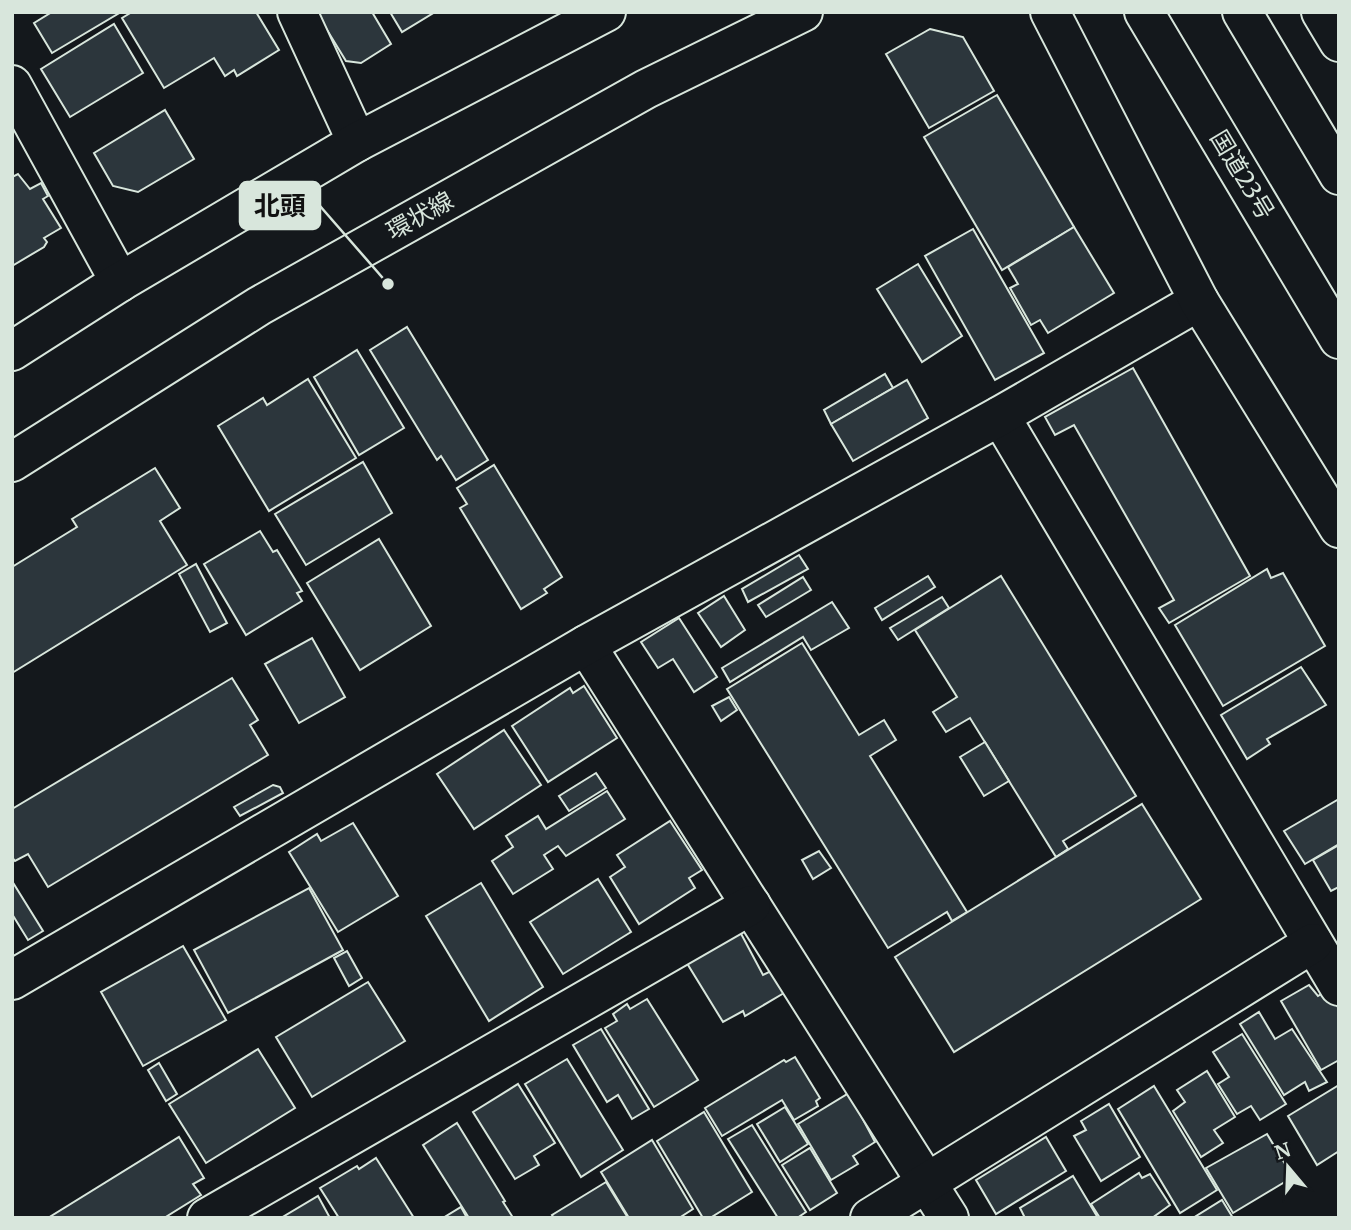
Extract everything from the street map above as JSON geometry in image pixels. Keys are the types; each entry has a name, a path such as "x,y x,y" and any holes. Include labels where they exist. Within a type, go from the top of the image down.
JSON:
{"main road":[{"path":"297,12 357,142"},
{"path":"12,351 120,282 357,142 606,12"},
{"name":"環状線","path":"12,462 259,306 646,89 803,12"},
{"path":"1050,12 1199,300 1339,528"},
{"name":"国道23号","path":"1144,12 1339,338"},
{"path":"1242,12 1339,175"},
{"path":"1321,12 1339,42"},
{"path":"12,85 120,282"},
{"path":"12,981 586,645 1000,416 1199,300"},
{"path":"1000,416 1339,986"},
{"path":"586,645 949,1218"},
{"path":"207,1218 751,905"},
{"path":"870,1218 1313,943"}],"building":[{"path":"52,12 121,12 52,53 34,23"},
{"path":"132,12 256,12 279,50 237,76 234,70 225,76 214,58 164,88 122,18"},
{"path":"316,12 372,12 391,44 361,63 346,61"},
{"path":"390,12 435,12 402,32"},
{"path":"114,24 143,73 70,117 41,69"},
{"path":"930,29 963,37 994,91 929,128 886,54"},
{"path":"997,95 1074,227 1002,270 924,137"},
{"path":"165,110 194,159 138,192 113,186 94,153"},
{"path":"18,174 30,189 41,183 48,196 43,199 61,228 44,238 47,242 44,247 12,266 12,177"},
{"path":"1074,227 1114,293 1048,333 1040,320 1031,325 1010,288 1018,284 1008,267"},
{"path":"973,229 1044,353 995,380 925,256"},
{"path":"918,264 962,336 922,362 877,289"},
{"path":"407,327 488,460 456,480 441,456 437,460 370,350"},
{"path":"357,350 404,428 359,455 314,377"},
{"path":"1133,368 1250,576 1169,623 1159,608 1174,600 1074,425 1055,435 1045,417"},
{"path":"885,374 893,388 831,424 824,410"},
{"path":"308,379 356,458 269,511 218,426 263,398 267,405"},
{"path":"907,380 928,418 853,461 831,424"},
{"path":"363,462 392,513 306,565 275,514"},
{"path":"494,465 562,577 544,589 547,593 521,609 460,508 467,504 457,488"},
{"path":"155,468 180,508 160,521 187,565 12,673 12,567 77,527 72,519"},
{"path":"260,531 273,552 277,550 302,591 297,593 302,601 246,635 204,564"},
{"path":"379,539 431,626 360,670 307,583"},
{"path":"799,555 808,569 748,602 742,589"},
{"path":"196,564 227,623 210,632 179,574"},
{"path":"1267,569 1271,578 1283,573 1325,646 1223,706 1175,625"},
{"path":"928,576 935,587 882,620 875,608"},
{"path":"1001,576 1136,796 1063,841 1068,849 1056,857 970,718 946,732 933,712 957,697 915,630"},
{"path":"803,577 811,590 766,617 758,605"},
{"path":"724,596 745,630 721,647 698,613"},
{"path":"942,597 949,608 898,640 890,628"},
{"path":"832,602 849,628 811,650 803,637 730,682 722,668"},
{"path":"679,618 717,677 694,692 673,659 658,668 641,642"},
{"path":"312,638 345,697 299,723 265,664"},
{"path":"802,643 859,735 884,720 896,740 870,756 967,912 952,921 947,912 888,948 727,689"},
{"path":"1301,667 1326,705 1267,739 1270,744 1247,759 1221,715"},
{"path":"232,678 258,720 250,725 268,755 48,887 28,854 15,861 12,857 12,809"},
{"path":"584,686 617,738 548,782 512,726 570,688 573,693"},
{"path":"729,697 737,710 721,721 712,706"},
{"path":"504,730 541,785 474,829 437,774"},
{"path":"985,742 1009,781 984,796 960,757"},
{"path":"596,773 606,788 569,811 559,796"},
{"path":"273,785 280,787 283,793 240,816 234,807"},
{"path":"607,791 625,819 566,856 558,846 544,855 553,869 513,894 492,861 513,847 506,836 538,816 546,829"},
{"path":"1339,799 1339,844 1305,864 1284,831"},
{"path":"1142,804 1201,899 954,1052 895,957"},
{"path":"670,821 702,870 689,878 695,888 639,924 610,877 625,867 617,855"},
{"path":"353,823 398,896 338,932 289,852 317,834 321,841"},
{"path":"1339,845 1339,887 1331,891 1313,860"},
{"path":"819,851 831,868 813,879 802,860"},
{"path":"598,879 631,932 563,974 530,922"},
{"path":"12,881 43,931 28,940 12,914"},
{"path":"481,883 543,987 489,1021 426,916"},
{"path":"309,888 343,950 228,1013 194,950"},
{"path":"738,928 763,975 771,971 784,993 745,1016 743,1011 723,1022 685,960"},
{"path":"183,946 226,1020 143,1066 101,992"},
{"path":"347,951 362,978 349,986 334,958"},
{"path":"368,982 405,1041 312,1097 276,1037"},
{"path":"1309,985 1318,996 1328,990 1339,1009 1339,1060 1321,1070 1281,1001"},
{"path":"647,999 698,1080 654,1107 605,1028 617,1021 613,1014 627,1004 630,1009"},
{"path":"1259,1012 1275,1039 1292,1029 1327,1082 1309,1091 1305,1082 1284,1095 1240,1024"},
{"path":"601,1029 649,1109 632,1119 618,1095 607,1102 573,1045"},
{"path":"1242,1034 1286,1104 1260,1120 1251,1106 1237,1114 1218,1084 1229,1077 1213,1052"},
{"path":"258,1049 295,1108 206,1163 169,1104"},
{"path":"795,1057 820,1098 816,1101 818,1106 794,1120 782,1100 722,1136 705,1108 784,1060 786,1062"},
{"path":"567,1059 623,1150 581,1177 525,1084"},
{"path":"159,1063 177,1094 166,1101 148,1070"},
{"path":"1207,1071 1235,1117 1214,1130 1223,1143 1201,1157 1173,1111 1185,1102 1177,1090"},
{"path":"518,1084 555,1143 534,1156 539,1165 515,1179 473,1112"},
{"path":"1339,1085 1339,1151 1317,1165 1288,1116"},
{"path":"1154,1086 1217,1190 1180,1213 1118,1109"},
{"path":"849,1093 875,1142 853,1156 858,1164 831,1180 798,1124"},
{"path":"1109,1104 1140,1157 1101,1181 1074,1136 1086,1130 1081,1121"},
{"path":"785,1107 808,1144 780,1162 757,1124"},
{"path":"704,1112 752,1192 710,1218 703,1218 657,1141"},
{"path":"457,1123 505,1201 503,1202 512,1216 510,1218 469,1218 423,1145"},
{"path":"752,1125 806,1212 797,1218 778,1218 728,1139"},
{"path":"1267,1134 1293,1177 1233,1213 1206,1168"},
{"path":"179,1137 204,1178 193,1184 201,1195 164,1218 48,1218"},
{"path":"1046,1137 1066,1171 996,1214 976,1180"},
{"path":"652,1140 693,1209 679,1218 629,1218 601,1172"},
{"path":"810,1148 837,1193 810,1210 782,1165"},
{"path":"376,1158 414,1218 339,1218 320,1188"},
{"path":"1139,1173 1142,1178 1150,1174 1170,1205 1152,1218 1100,1218 1091,1204"},
{"path":"1073,1176 1098,1218 1025,1218 1020,1208"},
{"path":"606,1182 628,1218 554,1218 552,1215"},
{"path":"318,1196 330,1218 281,1218"},
{"path":"1222,1200 1233,1218 1193,1218"},
{"path":"461,1207 467,1218 443,1218"}],"place":[{"name":"北頭","path":"388,284"}]}
